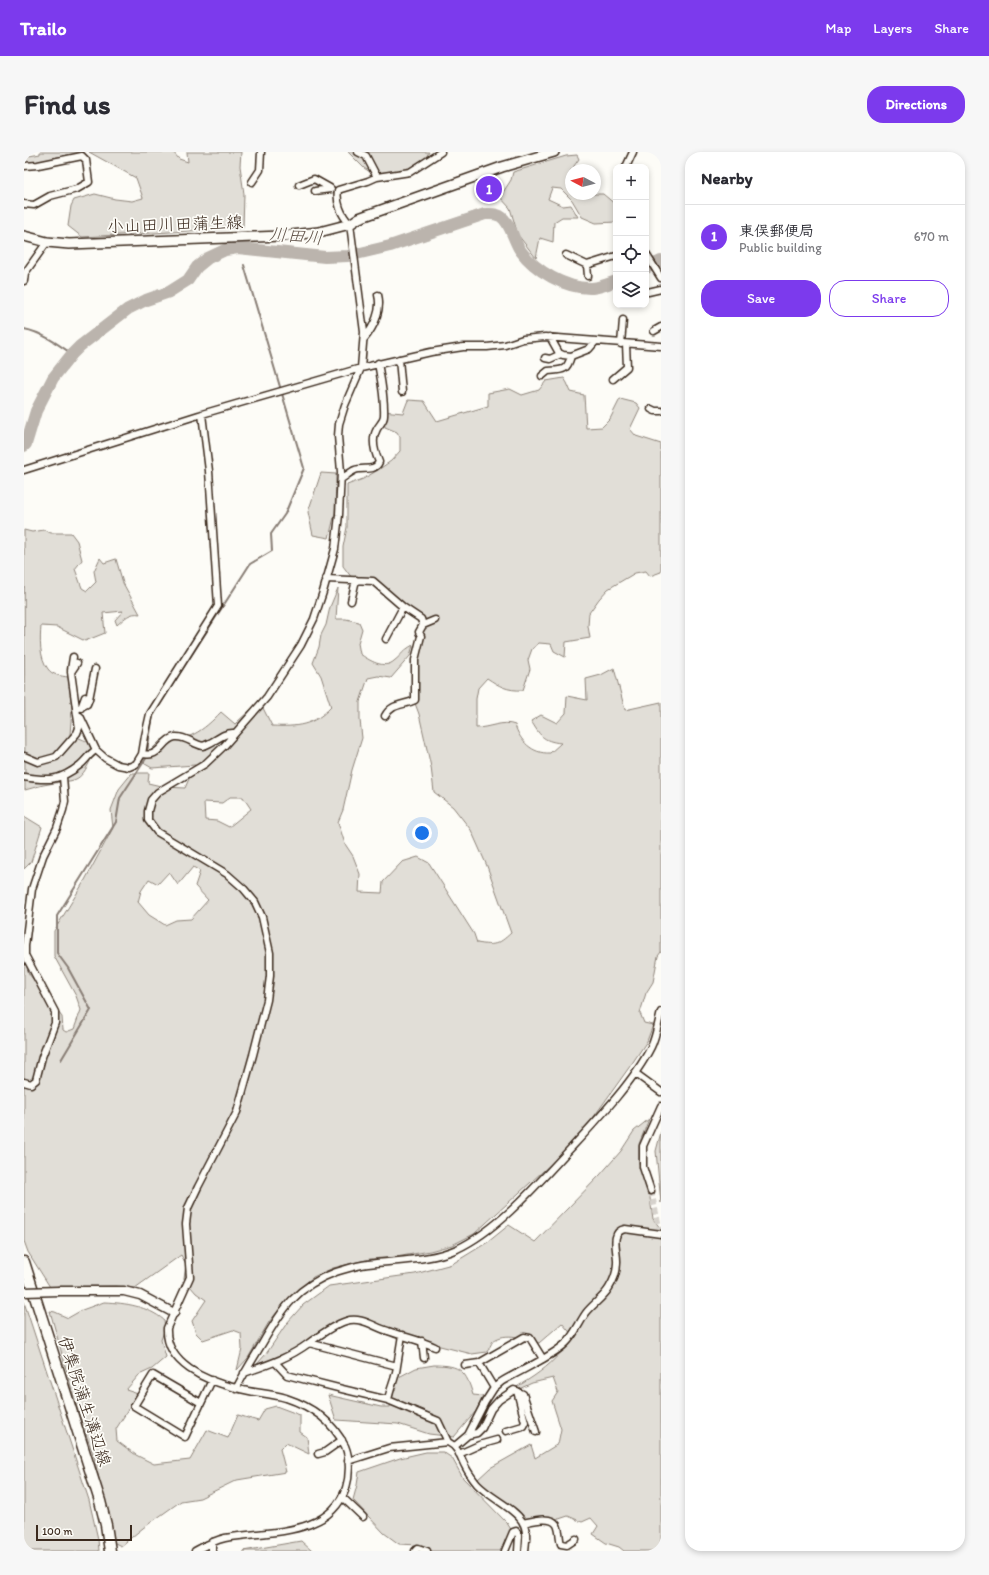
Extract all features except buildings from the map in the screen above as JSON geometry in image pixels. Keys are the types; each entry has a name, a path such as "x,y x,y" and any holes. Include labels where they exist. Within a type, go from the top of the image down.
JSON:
{"main road":[{"name":"小山田川田蒲生線","path":"24,236 47,242 89,244 301,235 350,224 359,218 502,168 554,152"},
{"name":"伊集院蒲生溝辺線","path":"24,1262 100,1501 110,1551"}],"street":[{"path":"252,182 260,170 260,152"},
{"path":"358,152 366,156 377,177"},
{"path":"195,1551 212,1542 224,1538 292,1531 325,1516 336,1506 342,1497 348,1481 348,1461 342,1440 328,1422 310,1408 286,1398 236,1389 191,1370 179,1360 171,1349 166,1336 166,1328 190,1277 186,1224 188,1208 237,1112 268,1000 270,952 262,917 255,902 244,889 227,874 157,832 149,823 148,811 151,800 158,792 205,764 250,718 268,697 297,652 314,619 334,549 340,514 341,479 338,436 341,417 361,368 364,338 350,224 346,219 337,199 338,190 377,177 410,172 441,152"},
{"path":"627,164 633,152"},
{"path":"24,166 38,165 82,156 86,160 89,182 76,189 50,196 34,205 24,204"},
{"path":"299,185 314,179 337,193"},
{"path":"315,191 330,188"},
{"path":"24,281 25,273 47,242"},
{"path":"566,255 587,265 613,257"},
{"path":"649,259 660,277"},
{"path":"587,265 588,276"},
{"path":"649,292 661,289"},
{"path":"364,338 370,331 379,309 378,295"},
{"path":"613,379 627,367 624,344 624,320"},
{"path":"654,331 661,327"},
{"path":"24,470 202,414 378,363 457,348 487,347 523,339 550,337 595,342 661,346"},
{"path":"550,337 561,354"},
{"path":"545,358 550,359 561,354 571,356 590,349 595,342"},
{"path":"542,376 548,370 562,370 568,365 571,356"},
{"path":"399,359 402,392"},
{"path":"341,479 356,470 375,468 378,466 379,462 374,451 374,442 376,431 384,417 382,386 378,363"},
{"path":"651,409 655,412 661,411"},
{"path":"85,697 79,715 96,750 105,758 118,765 129,767 136,764 142,754 150,714 218,606 209,471 202,414"},
{"path":"326,579 373,581 403,607 421,619 423,625"},
{"path":"351,601 356,580"},
{"path":"386,639 403,607"},
{"path":"385,716 392,707 408,704 415,700 415,660 421,636 419,632 423,625 435,620"},
{"path":"24,756 38,762 56,757 78,733 79,715 71,672 73,657"},
{"path":"71,672 77,663"},
{"path":"81,707 87,704 89,699 95,669"},
{"path":"142,754 152,754 157,751 167,740 175,737 186,738 203,746 228,732 234,733"},
{"path":"24,777 42,780 63,777 81,764 96,750"},
{"path":"24,1082 31,1084 36,1080 42,1057 55,1023 55,1012 29,964 25,955 25,946 32,890 43,856 57,828 63,810 65,801 63,777"},
{"path":"236,1389 244,1373 283,1309 301,1291 320,1278 345,1269 367,1264 401,1262 436,1256 457,1248 487,1230 516,1205 602,1114 635,1073 651,1047 661,1012"},
{"path":"635,1073 661,1092"},
{"path":"651,1191 643,1168 643,1146 661,1106"},
{"path":"455,1446 468,1435 494,1388 500,1382 566,1344 587,1312 606,1294 615,1277 617,1262 614,1245 617,1233 625,1229 661,1234"},
{"path":"24,1292 124,1291 140,1295 174,1313"},
{"path":"244,1373 275,1362 296,1352 333,1327 346,1321 364,1321 387,1331 422,1341 435,1347"},
{"path":"388,1400 390,1388 396,1375 402,1335"},
{"path":"465,1365 478,1363 524,1337 530,1338 542,1358"},
{"path":"422,1341 424,1358"},
{"path":"309,1343 397,1366"},
{"path":"275,1362 287,1375 342,1390 388,1400 438,1421 448,1442 455,1446 466,1468 477,1484 493,1498 514,1512 523,1523 526,1533 525,1551"},
{"path":"478,1363 494,1388"},
{"path":"201,1403 153,1375 134,1406 185,1438 212,1380"},
{"path":"468,1435 477,1433 482,1428 491,1410 499,1400 514,1390 523,1394 536,1432"},
{"path":"506,1431 523,1426 525,1422 517,1391"},
{"path":"318,1454 325,1452 342,1440"},
{"path":"459,1454 479,1445 497,1440"},
{"path":"348,1461 389,1448 448,1442"},
{"path":"342,1497 363,1517"},
{"path":"523,1523 537,1519 552,1521 557,1525 561,1544 567,1545 576,1539"},
{"path":"505,1551 514,1532 516,1531 519,1536 518,1551"},
{"path":"212,1542 212,1551"},
{"path":"415,1551 418,1548 427,1551"}],"shaded area":[{"path":"40,152 84,152 40,163 24,163 24,157 40,154"},
{"path":"89,152 173,152 179,159 188,162 187,152 241,152 240,166 244,194 243,228 82,237 68,226 71,206 74,200 95,194 132,201 143,198 136,178"},
{"path":"348,152 429,152 424,161 391,177 376,176 364,168"},
{"path":"577,155 579,159 575,164 565,164 565,193 561,189 552,188 548,199 563,206 571,205 578,217 562,217 554,222 553,242 540,238 536,258 518,235 510,208 500,197 511,180 513,172 566,156"},
{"path":"601,194 603,194 613,202 613,222 596,223 582,217 572,200 601,200"},
{"path":"564,378 571,392 584,395 586,428 602,427 610,419 620,399 636,403 640,408 630,429 636,436 661,444 661,572 650,576 646,571 635,573 608,589 589,613 588,626 590,638 566,642 565,657 554,651 551,644 539,643 532,649 528,660 530,669 523,690 512,690 487,678 478,688 476,699 476,728 506,723 515,725 520,736 532,749 544,753 550,753 561,743 546,739 531,721 541,715 557,723 566,713 567,696 587,700 586,679 601,675 614,668 625,710 661,702 661,952 658,956 653,982 646,993 640,1013 644,1023 653,1025 647,1041 583,1132 553,1162 474,1234 452,1245 430,1251 396,1257 370,1259 333,1268 313,1277 286,1301 269,1322 248,1358 237,1370 242,1349 241,1333 233,1330 203,1340 196,1333 192,1321 206,1300 196,1293 184,1279 186,1264 181,1255 135,1288 116,1286 50,1287 28,1252 24,1241 24,959 29,974 62,1017 63,1030 66,1032 74,1029 81,1010 76,996 54,956 54,931 85,880 113,828 111,810 119,789 132,773 149,773 148,783 165,787 185,788 195,765 152,768 140,761 161,740 179,739 194,734 208,725 221,712 235,724 250,710 261,704 272,726 281,726 311,722 331,707 321,676 313,663 319,647 321,635 326,625 330,607 338,588 336,619 346,619 359,622 362,629 358,643 360,654 377,663 386,665 390,664 413,645 410,656 391,678 378,676 368,678 360,702 362,738 352,770 343,810 338,822 345,844 353,856 360,874 359,892 382,893 383,882 402,862 418,857 429,863 474,934 477,943 496,944 511,933 487,866 471,830 453,807 434,792 431,767 419,714 413,698 421,630 415,615 382,585 355,582 343,566 343,547 347,527 347,485 363,479 378,470 391,461 400,451 400,437 397,432 385,427 382,411 403,413 408,400 424,401 437,421 488,406 488,393 510,389 522,395 539,390 546,381","holes":["230,797 243,797 251,809 229,827 217,821 205,820 204,802 222,803","193,867 200,871 195,886 208,900 191,919 176,920 165,925 149,915 138,902 141,891 149,879 158,884 169,872 178,885"]},
{"path":"321,473 336,474 335,513 329,538 313,535 308,512"},
{"path":"24,530 32,532 44,530 51,533 71,533 77,541 82,560 75,569 82,588 87,591 96,582 94,571 100,558 104,563 116,559 123,583 140,614 130,615 117,625 115,620 123,611 103,613 105,633 85,641 57,627 41,626 41,648 45,664 52,673 68,677 72,708 70,735 88,742 93,748 94,752 88,766 80,777 71,781 43,785 25,790"},
{"path":"24,816 42,827 31,862 24,869"},
{"path":"649,1119 639,1144 639,1163 649,1191 653,1219 661,1229 661,1551 624,1551 619,1547 606,1543 593,1534 598,1526 591,1518 582,1522 568,1516 559,1519 540,1516 518,1522 500,1500 482,1491 477,1480 490,1468 531,1445 535,1458 558,1444 561,1429 552,1401 558,1392 553,1378 532,1383 506,1395 534,1376 556,1358 565,1347 573,1336 562,1323 539,1343 510,1336 498,1338 493,1341 487,1352 472,1354 436,1345 366,1319 354,1318 335,1323 292,1351 275,1359 257,1364 266,1354 287,1323 303,1305 329,1286 415,1274 452,1264 488,1242 509,1225 535,1242 600,1175 621,1151 634,1131"},
{"path":"661,1132 661,1203 656,1151"},
{"path":"24,1302 89,1500 98,1539 99,1551 24,1551"},
{"path":"104,1302 128,1304 151,1311 164,1320 165,1328 161,1340 166,1357 152,1369 139,1375 126,1390 138,1394 116,1429 117,1441 136,1455 154,1464 190,1460 207,1430 228,1438 238,1415 258,1421 265,1409 276,1406 300,1415 300,1432 307,1437 309,1454 286,1443 280,1449 286,1472 237,1480 200,1498 181,1501 121,1546 113,1542 94,1457 78,1412 50,1311 68,1318 82,1310"},
{"path":"434,1365 450,1366 461,1371 468,1380 473,1395 483,1396 476,1411 454,1437 429,1434 398,1424 336,1420 328,1395 381,1407 390,1407 397,1378 416,1368"},
{"path":"426,1452 443,1452 452,1458 463,1478 507,1523 512,1531 500,1551 429,1551 418,1545 399,1544 384,1533 353,1500 359,1472 400,1458"},
{"path":"301,1541 312,1551 243,1551"}],"waterway":[{"name":"川田川","path":"24,446 26,444 36,411 53,378 80,346 128,309 146,300 169,292 188,280 197,267 208,258 225,250 238,248 325,257 348,256 390,246 485,214 496,214 506,222 520,250 526,258 543,272 562,282 582,288 595,288 613,282"},
{"name":"川田川","path":"649,267 661,261"},
{"path":"147,752 153,715 250,564 272,551 271,534 285,514 304,468 244,265"},
{"path":"24,329 55,342 72,354"},
{"path":"61,1060 91,1010 68,968 57,953 57,916 116,822 120,798 147,757"}],"tunnel":[{"path":"651,1191 661,1236"}],"place":[{"name":"東俣郵便局","path":"489,189"}]}
